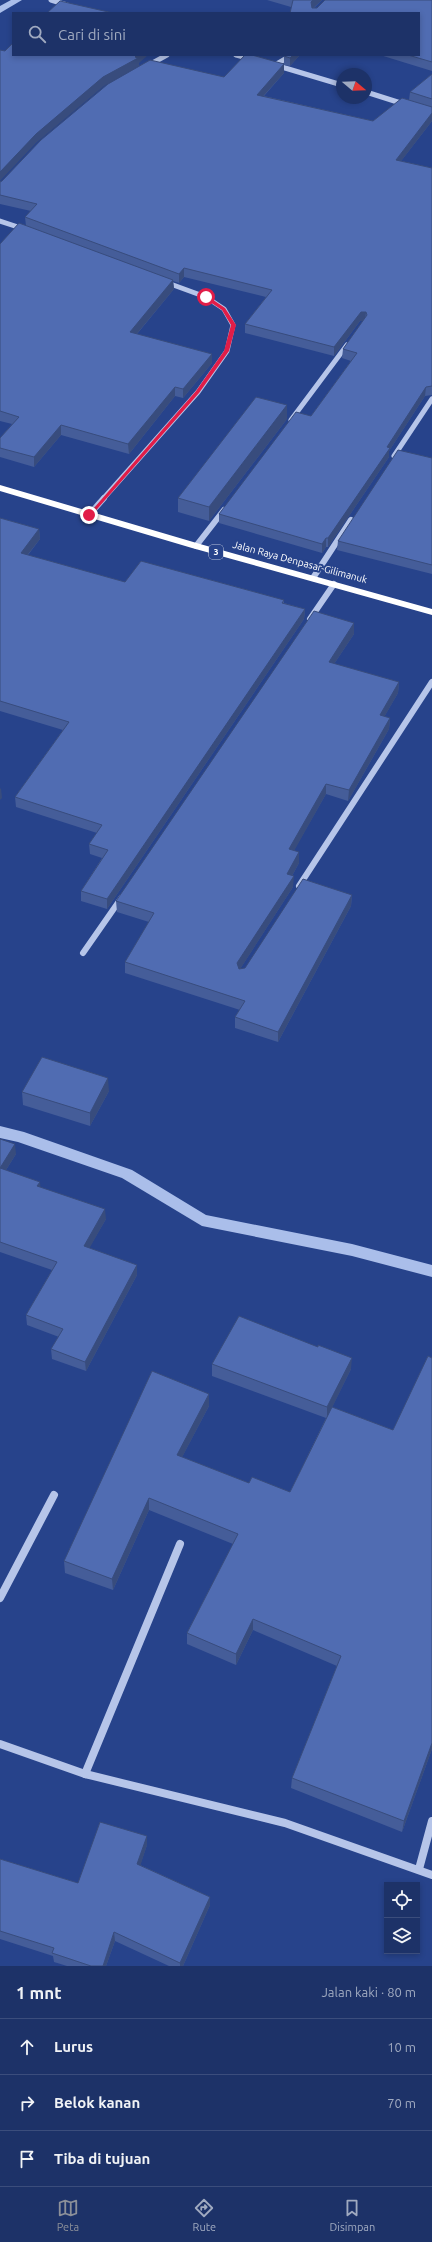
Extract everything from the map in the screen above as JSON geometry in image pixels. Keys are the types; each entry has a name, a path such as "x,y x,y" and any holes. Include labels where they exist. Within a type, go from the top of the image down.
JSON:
{"highway":[{"name":"Jalan Raya Denpasar-Gilimanuk","path":"0,488 196,546 432,612"}],"street":[{"path":"51,0 72,6"},
{"path":"140,70 165,56"},
{"path":"240,56 256,60"},
{"path":"275,65 290,56"},
{"path":"269,64 336,83"},
{"path":"372,94 410,106"},
{"path":"0,220 30,232"},
{"path":"89,515 198,392 227,351 233,325 224,309 206,297 162,280"},
{"path":"286,426 353,337"},
{"path":"392,459 432,399"},
{"path":"196,546 230,502"},
{"path":"313,578 357,512"},
{"path":"307,624 334,584"},
{"path":"293,895 432,682"},
{"path":"84,953 128,888"},
{"path":"0,1598 54,1494"},
{"path":"85,1774 180,1544"},
{"path":"0,1744 85,1774 285,1824 419,1869 432,1876"},
{"path":"419,1869 432,1821"}],"building":[{"path":"293,0 313,0 311,2 312,8 317,8 325,0 432,0 432,62 411,56 420,56 420,12 290,12"},
{"path":"60,1 109,12 48,12"},
{"path":"12,44 12,56 136,56 135,57 138,58 103,77 36,134 0,172 0,50 5,51"},
{"path":"244,56 256,56 284,64 257,95 373,121 402,98 432,107 432,113 396,160 432,168 432,386 426,387 387,447 390,448 328,538 326,538 322,544 219,514 296,412 311,416 357,353 343,349 367,315 366,312 361,312 334,347 245,324 272,290 184,268 179,274 25,217 37,204 0,195 0,182 41,140 108,84 150,60 224,77"},
{"path":"432,74 432,99 410,92"},
{"path":"19,223 173,280 130,332 212,354 183,389 175,387 128,444 61,425 34,457 0,448 0,438 19,417 0,411 0,244"},
{"path":"256,397 287,405 209,507 178,498"},
{"path":"398,450 432,458 432,565 338,541"},
{"path":"0,518 39,529 21,553 125,582 141,561 284,600 282,603 305,609 107,899 81,891 108,850 89,844 102,825 15,797 69,722 0,701"},
{"path":"314,611 354,623 329,662 399,682 380,715 390,718 349,790 326,784 289,849 299,852 287,874 294,876 237,963 239,969 245,968 303,879 352,895 278,1032 235,1017 245,1001 125,962 154,913 116,901"},
{"path":"42,1057 108,1078 90,1113 22,1092"},
{"path":"0,1139 15,1144 0,1168"},
{"path":"0,1168 40,1182 37,1186 105,1209 84,1246 137,1265 85,1362 51,1349 63,1329 26,1315 57,1262 0,1242"},
{"path":"239,1316 318,1347 318,1345 352,1358 327,1407 212,1364"},
{"path":"428,1356 432,1358 432,1743 404,1821 292,1778 341,1656 253,1619 236,1654 187,1633 238,1534 149,1498 112,1579 64,1561 152,1371 209,1394 177,1455 249,1483 252,1477 290,1492 332,1407 393,1430"},
{"path":"100,1822 147,1836 137,1864 210,1897 180,1963 114,1932 103,1966 91,1966 52,1953 54,1948 0,1931 0,1859 78,1883"}],"waterway":[{"path":"0,10 18,0"},
{"path":"0,1132 19,1136 127,1174 202,1220 352,1250 432,1271"}],"route":[{"path":"89,515 198,392 227,351 233,325 224,309 206,297"}]}
